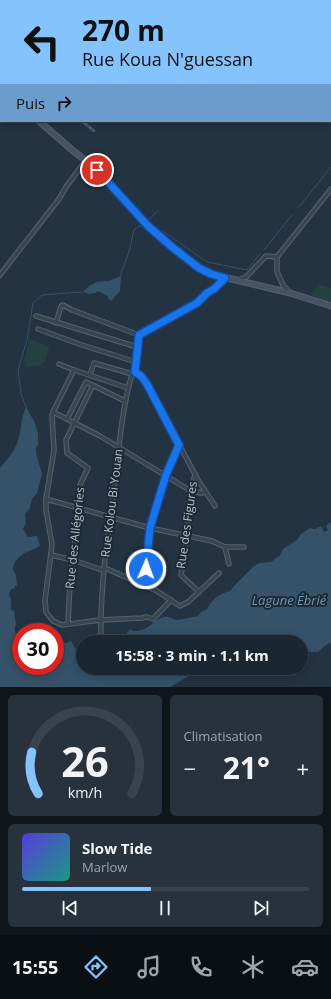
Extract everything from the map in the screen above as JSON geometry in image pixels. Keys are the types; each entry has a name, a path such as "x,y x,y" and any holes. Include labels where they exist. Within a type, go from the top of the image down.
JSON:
{"street":[{"path":"40,122 97,170 148,226 199,268 211,274 290,293 331,306"},
{"path":"0,275 59,199 86,160"},
{"path":"290,293 283,285 277,272 277,257 331,189"},
{"path":"237,280 246,277 266,256 277,257"},
{"path":"56,323 61,306 63,305 72,310 139,335 197,303 225,278"},
{"path":"36,316 137,347"},
{"path":"38,329 136,362"},
{"name":"Rue Kolou Bi Youan","path":"101,635 100,620 110,517 125,401 134,373 139,335"},
{"path":"90,375 94,363 141,376 147,384 205,492 215,506"},
{"path":"59,364 128,388"},
{"path":"74,370 53,412 54,450 46,499 46,510 52,545 44,600 46,612 56,623 62,625 100,620 146,617 153,619 171,600"},
{"path":"67,419 86,382 125,401"},
{"path":"74,423 93,385"},
{"path":"53,412 100,436 191,490 199,493 205,492"},
{"name":"Rue des Allégories","path":"68,624 70,582 79,508 80,485 88,468 68,453 66,440 74,423"},
{"path":"140,584 146,569 150,528 166,475 179,445"},
{"name":"Rue des Figures","path":"195,474 188,502 186,536 181,575 199,592"},
{"path":"46,499 150,528 212,541 225,547 244,547"},
{"path":"225,547 229,564"},
{"path":"51,555 73,560 102,570 105,568 155,590 180,606 199,592 219,573"}],"green space":[{"path":"318,284 331,288 331,302 311,296"},
{"path":"29,339 49,346 46,361 40,365 27,367 24,360"}],"water":[{"path":"121,276 120,291 111,301 108,296 98,291 89,294 83,292 96,282 109,281"},
{"path":"26,407 35,423 38,434 36,453 42,474 37,493 32,499 30,508 25,514 26,523 23,529 28,537 37,536 40,546 19,557 14,565 13,570 16,575 17,586 15,586 14,589 11,589 9,594 11,600 11,610 14,611 16,623 12,623 12,675 64,675 64,643 71,641 76,650 76,675 191,675 170,687 0,687 0,468 10,456 18,441"},
{"name":"Lagune Ébrié","path":"331,522 331,643 327,644 318,652 308,652 308,635 126,635 131,629 133,631 139,631 147,628 164,617 181,620 198,616 201,612 207,609 211,602 217,597 230,591 253,567 259,563 271,562 280,555 283,549 297,540 301,534 310,528 315,529 321,526 324,532 328,530 326,526"}],"waterway":[{"path":"299,207 331,167"},
{"path":"147,221 158,211"},
{"path":"264,250 292,215"},
{"path":"120,276 129,252 134,230 142,224"},
{"path":"140,226 147,227"},
{"path":"163,231 207,262 247,270 260,254"},
{"path":"26,407 21,394 18,370 27,340 33,303 42,295 83,292"}],"railway":[{"path":"83,122 94,131"}],"route":[{"path":"97,170 148,226 172,247 199,268 211,274 225,278 197,303 139,335 135,372 141,376 147,384 179,445 166,475 150,528 147,546 146,569"}]}
